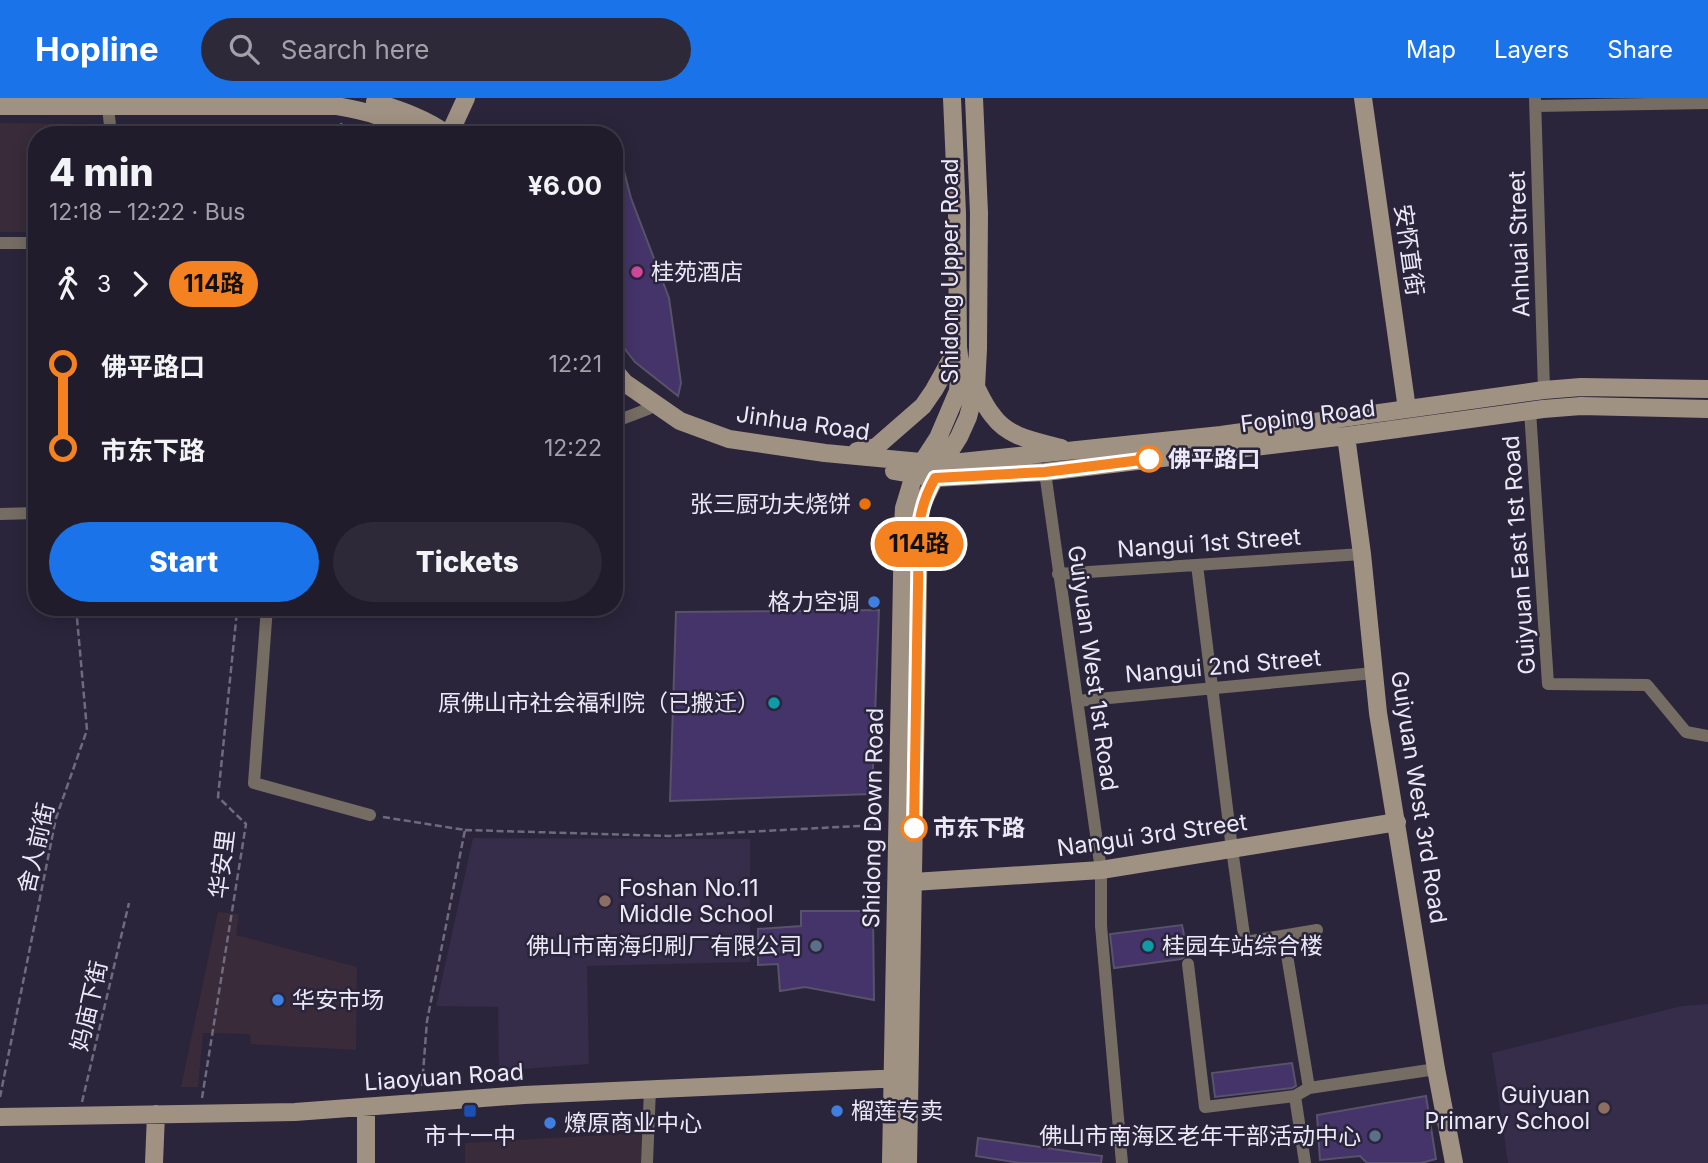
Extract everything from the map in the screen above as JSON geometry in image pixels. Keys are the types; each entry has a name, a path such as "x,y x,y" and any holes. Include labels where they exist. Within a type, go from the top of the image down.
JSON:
{"main road":[{"path":"362,98 395,108 437,126"},
{"path":"452,126 466,98"},
{"name":"Shidong Upper Road","path":"918,469 939,438 958,391 960,364 957,213 952,98"},
{"name":"Shidong Upper Road","path":"939,471 968,417 976,387 979,213 974,98"},
{"name":"安怀直街","path":"1363,98 1407,409"},
{"path":"0,106 336,106 363,110 403,126"},
{"path":"843,454 876,447 901,427 923,406 958,347"},
{"name":"Jinhua Road","path":"623,381 680,421 729,439 843,454 918,469"},
{"path":"976,387 991,415 1002,427 1015,435 1072,451"},
{"name":"Foping Road","path":"939,471 1072,451 1221,435 1544,390 1581,387 1708,389"},
{"name":"Jinhua Road","path":"623,392 683,433 729,450 918,469"},
{"name":"Foping Road","path":"918,469 1045,472 1581,406 1708,409"},
{"name":"Guiyuan West 3rd Road","path":"1346,436 1362,554 1378,713 1454,1163"},
{"name":"Shidong Down Road","path":"908,1163 901,1078 903,526 904,508 918,469"},
{"name":"Shidong Down Road","path":"891,1163 901,1078 913,882 919,527 921,508 939,471"},
{"name":"Nangui 3rd Street","path":"913,882 1101,870 1397,822"},
{"name":"Liaoyuan Road","path":"0,1117 295,1112 650,1089 901,1078"},
{"path":"366,1108 366,1163"},
{"path":"154,1163 156,1114"}],"street":[{"path":"1536,102 1708,103"},
{"name":"Anhuai Street","path":"1536,102 1544,390"},
{"path":"108,107 110,126"},
{"path":"0,243 28,243"},
{"path":"623,419 648,409"},
{"name":"Guiyuan East 1st Road","path":"1530,411 1548,684 1647,685 1686,732 1708,736"},
{"name":"Guiyuan West 1st Road","path":"1045,472 1101,870 1101,926 1122,1163"},
{"path":"0,514 28,513"},
{"name":"Nangui 1st Street","path":"1058,574 1362,554"},
{"path":"1197,565 1231,849 1245,942 1317,930"},
{"path":"266,616 254,783 370,815"},
{"name":"Nangui 2nd Street","path":"1077,701 1374,673"},
{"path":"1287,955 1309,1088"},
{"path":"1188,964 1205,1107 1295,1096 1309,1088 1436,1069"},
{"path":"647,1163 650,1089"},
{"path":"1295,1096 1305,1163"}],"path":[{"name":"舍人前街","path":"0,1097 57,818 87,730 76,616"},
{"name":"华安里","path":"199,1114 246,824 218,797 236,616"},
{"path":"370,815 465,830 670,836 877,825"},
{"path":"421,1103 427,1021 465,830"},
{"name":"妈庙下街","path":"79,1115 129,903"}],"shaded area":[{"path":"0,123 87,124 28,126 28,232 0,232"},
{"name":"Foshan No.11 Middle School","path":"473,838 750,839 750,962 587,966 589,1064 499,1071 498,1007 436,1006"},
{"name":"华安市场","path":"218,912 239,914 236,935 357,967 356,1050 251,1044 250,1034 203,1033 198,1087 181,1087"},
{"name":"Guiyuan Primary School","path":"1708,1004 1708,1163 1508,1163 1492,1053 1682,1006"},
{"name":"燎原商业中心","path":"642,1133 641,1163 465,1163 465,1143"}],"building":[{"name":"桂苑酒店","path":"623,167 631,198 669,298 681,383 678,396 635,362 623,347"},
{"name":"原佛山市社会福利院（已搬迁）","path":"879,610 872,794 670,801 676,612"},
{"name":"佛山市南海印刷厂有限公司","path":"801,911 873,911 874,1000 805,987 780,991 778,964 758,965 758,929 801,926"},
{"name":"桂园车站综合楼","path":"1182,925 1188,955 1181,959 1114,968 1110,934"},
{"path":"1292,1063 1296,1086 1292,1088 1215,1097 1212,1073"},
{"name":"佛山市南海区老年干部活动中心","path":"1426,1096 1436,1159 1421,1163 1367,1163 1360,1156 1320,1160 1317,1115"},
{"path":"978,1138 1102,1156 1101,1163 1020,1163 976,1156"}],"bus line":[{"name":"114路","path":"914,828 919,527 921,508 935,478 1045,472 1149,459"}],"place":[{"name":"桂苑酒店","path":"637,272"},
{"name":"佛平路口","path":"1149,459"},
{"name":"张三厨功夫烧饼","path":"865,504"},
{"name":"格力空调","path":"874,602"},
{"name":"原佛山市社会福利院（已搬迁）","path":"774,703"},
{"name":"市东下路","path":"914,828"},
{"name":"Foshan No.11 Middle School","path":"605,901"},
{"name":"佛山市南海印刷厂有限公司","path":"816,946"},
{"name":"桂园车站综合楼","path":"1148,946"},
{"name":"华安市场","path":"278,1000"},
{"name":"Guiyuan Primary School","path":"1604,1108"},
{"name":"市十一中","path":"470,1111"},
{"name":"榴莲专卖","path":"837,1111"},
{"name":"燎原商业中心","path":"550,1123"},
{"name":"佛山市南海区老年干部活动中心","path":"1375,1136"}]}
